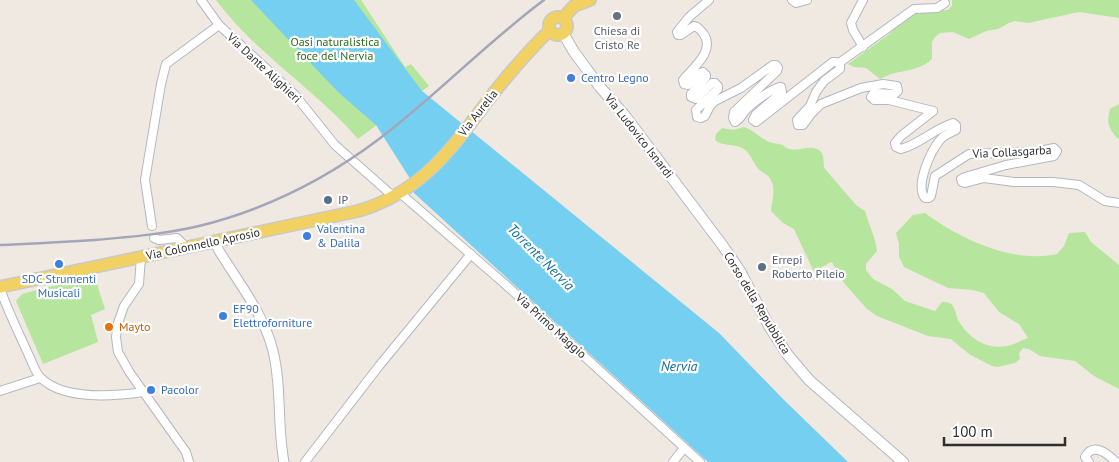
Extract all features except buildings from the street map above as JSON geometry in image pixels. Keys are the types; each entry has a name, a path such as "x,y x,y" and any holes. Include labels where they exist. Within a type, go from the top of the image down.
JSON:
{"main road":[{"name":"Via Aurelia","path":"399,194 415,184 439,161 526,53 557,33 549,24 552,19 563,18 574,6 590,0"},
{"name":"Via Ludovico Isnardi","path":"557,33 574,52 704,220"},
{"name":"Via Colonnello Aprosio","path":"0,288 358,211 378,205 399,194"},
{"name":"Corso della Repubblica","path":"704,220 740,271 769,326 787,354 808,380 903,462"}],"street":[{"name":"Via Dante Alighieri","path":"201,0 219,25 295,95 335,145 399,194"},
{"name":"Via Collasgarba","path":"709,0 689,17 677,32 678,35 681,35 694,26 698,27 706,38 708,45 703,57 683,80 684,84 688,85 700,73 703,72 706,75 692,93 691,98 696,99 712,83 718,86 718,89 696,110 697,117 705,116 715,101 740,88 773,66 776,65 778,68 734,112 733,118 735,122 740,120 745,110 777,87 781,87 782,92 756,114 753,120 756,122 833,62 839,63 914,9 937,8 945,3"},
{"path":"792,0 796,3 807,0"},
{"path":"863,0 851,24 863,46"},
{"path":"152,226 146,180 160,84 166,64 219,25"},
{"name":"Via Collasgarba","path":"839,63 841,67 839,70 824,82 816,92 810,106 797,120 797,124 803,125 821,104 861,88 883,84 897,86 899,90 897,93 874,93 872,98 874,100 890,100 933,111 901,136 896,142 898,148 911,146 942,126 953,123 956,126 956,130 941,139 932,151 921,183 921,189 925,198 931,196 935,176 969,154 1035,152 1054,148 1058,152 1054,156 1006,165 965,176 961,179 962,182 965,183 984,178 1014,182 1053,182 1079,186 1106,201 1119,203"},
{"name":"Via Primo Maggio","path":"399,194 471,254 700,462"},
{"path":"154,238 158,240 177,238 187,248"},
{"path":"216,242 218,249 265,325 273,352 277,382 281,450 284,462"},
{"path":"305,462 379,366 471,254"},
{"path":"141,257 140,277 135,290 124,306 118,323 116,337 118,352 186,452 189,462"},
{"path":"0,288 40,378 55,387 70,392 115,396 144,392"},
{"path":"0,391 40,378"},
{"path":"673,462 684,448"},
{"path":"1088,462 1084,457 1093,450 1104,452 1116,462"}],"green space":[{"name":"Oasi naturalistica foce del Nervia","path":"216,0 361,0 405,67 411,64 429,86 358,139 323,104 267,55"},
{"path":"952,0 1119,0 1119,18 1079,12 1028,23 1015,21 969,39 953,32 940,33 932,42 932,59 919,67 893,73 880,79 866,68 854,67 848,64 888,35 910,14 921,11 948,10 952,6"},
{"path":"1119,104 1119,140 1111,129 1108,119 1110,109"},
{"path":"744,127 769,142 783,145 788,149 813,148 820,151 823,155 825,169 856,205 865,211 877,251 866,264 866,270 873,279 892,289 905,301 935,311 942,302 950,303 962,326 972,337 984,344 999,347 1007,346 1028,338 1019,324 999,312 984,293 948,288 904,267 899,257 899,244 896,233 913,215 925,213 954,232 988,247 1005,252 1040,256 1057,254 1064,246 1069,233 1085,232 1091,242 1119,265 1119,389 1094,376 1075,361 1040,356 1029,349 1023,348 1019,353 1020,359 1015,363 998,367 992,366 969,354 951,339 928,336 877,316 867,309 844,283 832,262 814,272 794,229 783,223 771,211 773,185 769,177 758,169 749,153 744,149 715,140 716,134 722,128 733,130"},
{"path":"94,275 105,309 91,315 98,342 43,364 16,301 22,294"}],"water":[{"name":"Nervia","path":"251,0 354,0 422,91 719,333 848,462 708,462 414,193 409,177 376,125 338,92"}],"railway":[{"path":"0,245 94,240 173,231 223,219 294,192 359,154 379,139 544,0"}],"place":[{"name":"Chiesa di Cristo Re","path":"617,16"},
{"name":"Centro Legno","path":"571,78"},
{"name":"IP","path":"328,200"},
{"name":"Valentina & Dalila","path":"307,236"},
{"name":"SDC Strumenti Musicali","path":"59,264"},
{"name":"Errepi Roberto Pileio","path":"762,267"},
{"name":"EF90 Elettroforniture","path":"223,316"},
{"name":"Mayto","path":"109,327"},
{"name":"Pacolor","path":"151,390"}],"water label":[{"name":"Torrente Nervia","path":"541,257"}]}
